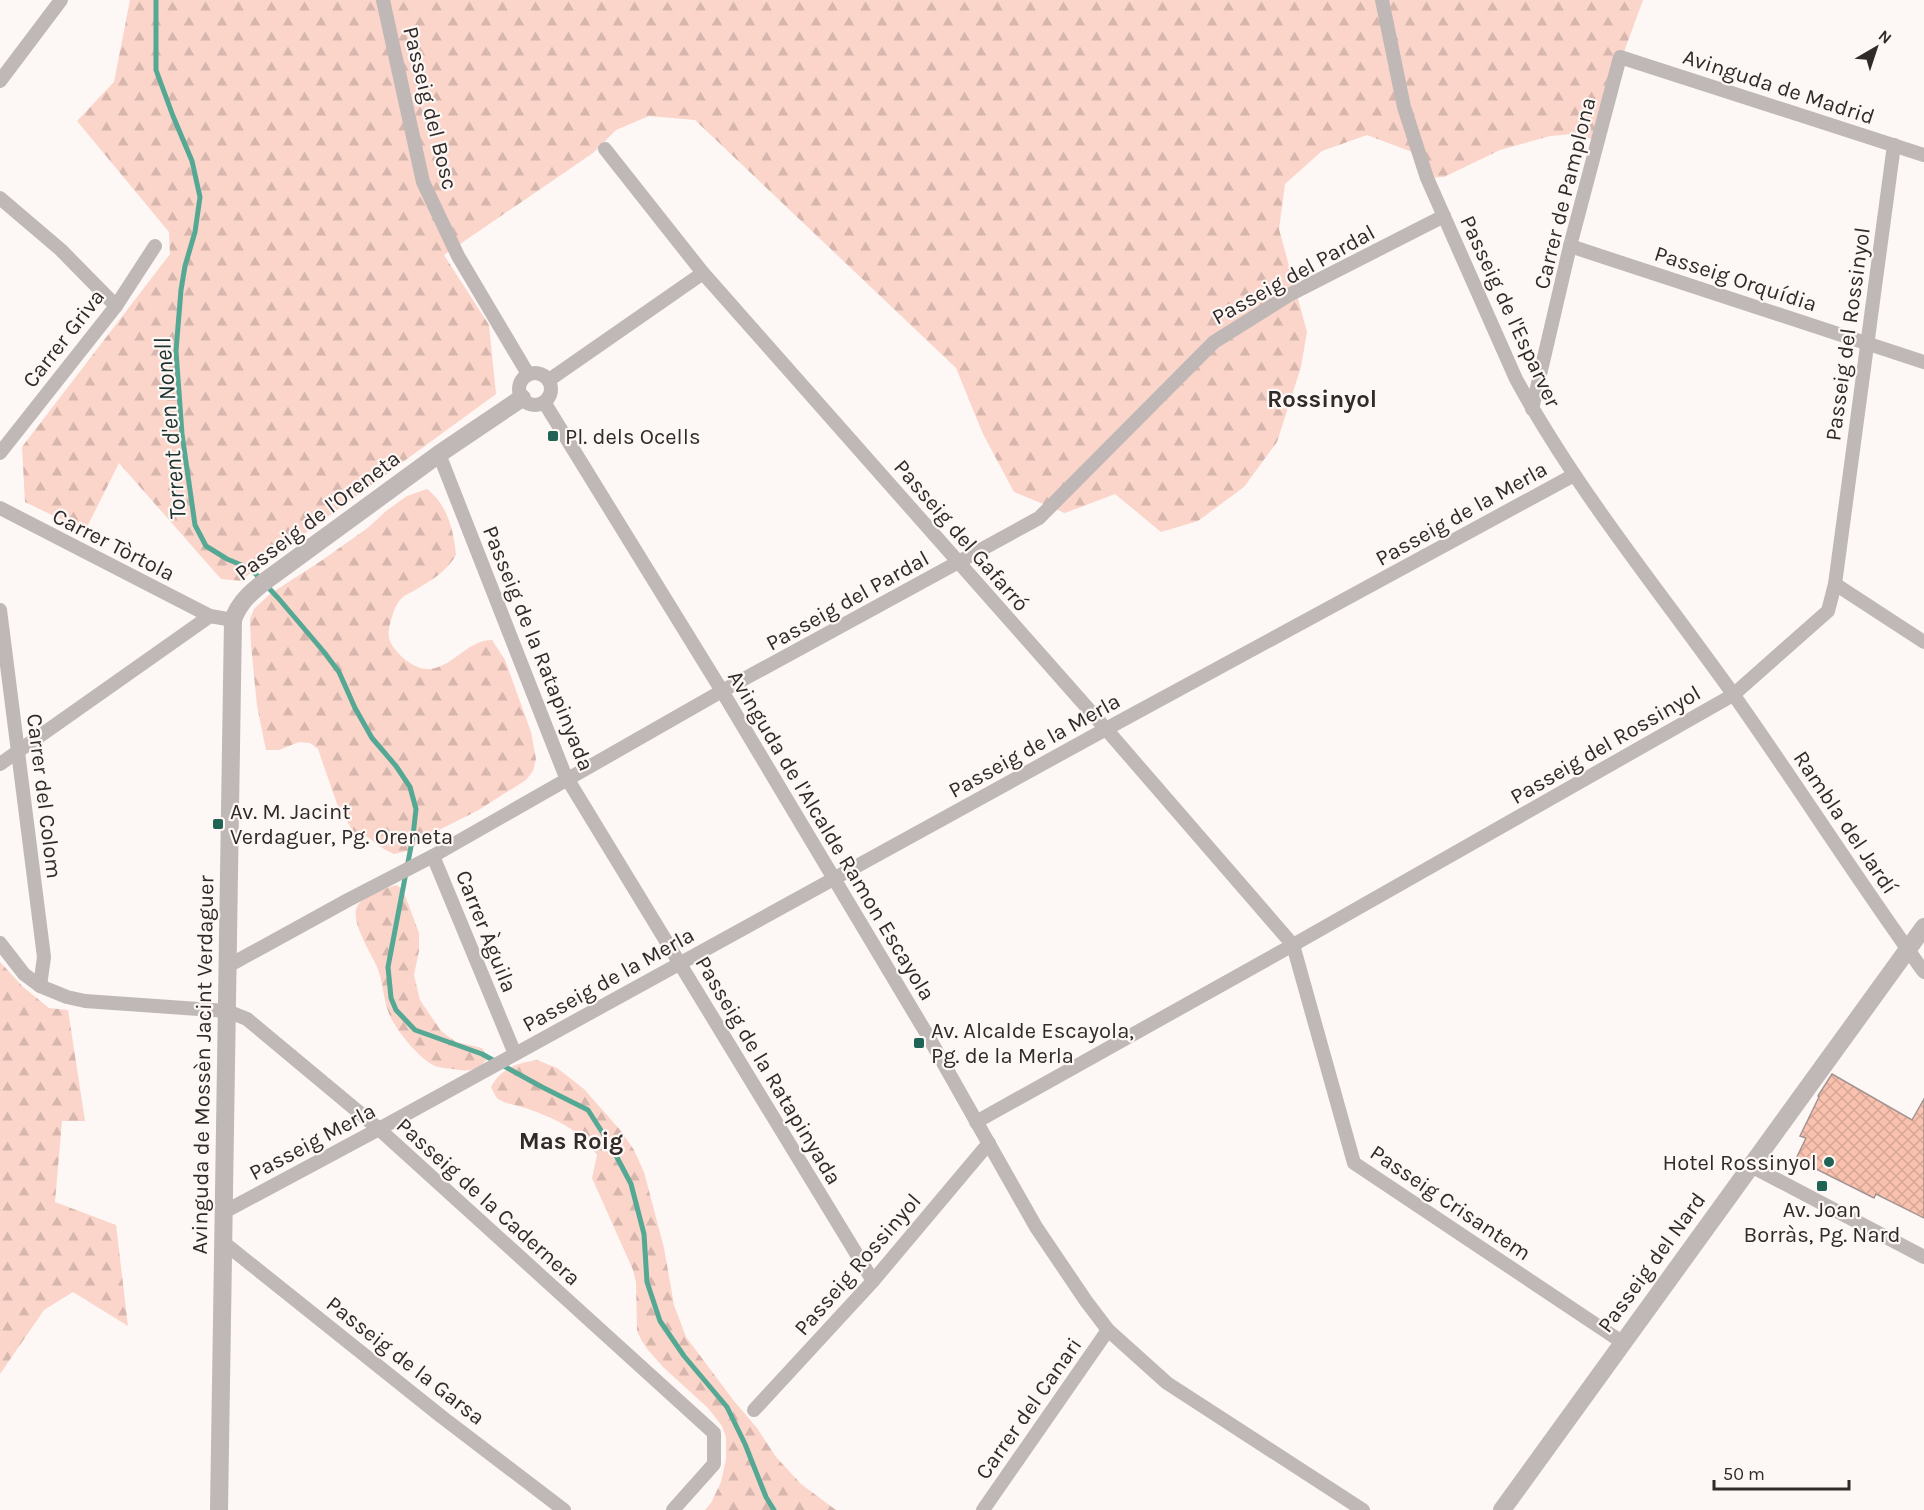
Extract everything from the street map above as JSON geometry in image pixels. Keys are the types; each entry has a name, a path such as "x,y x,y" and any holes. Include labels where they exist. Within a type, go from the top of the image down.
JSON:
{"street":[{"path":"0,81 61,0"},
{"name":"Passeig del Bosc","path":"383,0 423,182 458,256 528,374"},
{"name":"Passeig de l'Esparver","path":"1382,0 1404,106 1427,178 1516,379 1532,409 1574,475 1733,695"},
{"name":"Avinguda de Madrid","path":"1620,57 1924,155"},
{"name":"Carrer de Pamplona","path":"1532,409 1570,246 1620,57"},
{"name":"Passeig del Rossinyol","path":"976,1122 1733,695 1828,611 1835,584 1894,145"},
{"name":"Passeig del Gafarró","path":"605,149 703,273 1106,729 1293,945"},
{"path":"0,198 61,250 116,306"},
{"name":"Passeig del Pardal","path":"228,966 434,856 722,691 1039,518 1214,342 1289,295 1444,216"},
{"name":"Carrer Griva","path":"0,453 116,306 155,246"},
{"name":"Passeig Orquídia","path":"1570,246 1924,362"},
{"path":"549,380 703,273"},
{"path":"528,374 542,374 549,380 551,392 544,402 532,404 522,398 519,384 528,374"},
{"name":"Passeig de l'Oreneta","path":"233,620 237,608 262,584 439,454 522,398"},
{"name":"Avinguda de l'Alcalde Ramon Escayola","path":"544,402 722,691 928,1036 1036,1227 1086,1301 1108,1330 1167,1383 1363,1510"},
{"name":"Passeig de la Ratapinyada","path":"439,454 568,780 873,1281"},
{"name":"Passeig de la Merla","path":"515,1054 1574,475"},
{"name":"Carrer Tòrtola","path":"0,508 210,616"},
{"path":"1835,584 1924,642"},
{"name":"Carrer del Colom","path":"0,610 44,957 40,987"},
{"path":"0,764 210,616 233,620"},
{"name":"Avinguda de Mossèn Jacint Verdaguer","path":"219,1510 233,620"},
{"name":"Rambla del Jardí","path":"1733,695 1924,972"},
{"name":"Carrer Àguila","path":"434,856 515,1054"},
{"name":"Passeig del Nard","path":"1502,1510 1924,927"},
{"path":"0,943 24,974 40,987 67,997 85,1001 227,1011"},
{"name":"Passeig Crisantem","path":"1293,945 1354,1163 1622,1342"},
{"name":"Passeig de la Cadernera","path":"227,1011 247,1019 379,1129 714,1433 714,1464 673,1510"},
{"name":"Passeig Merla","path":"224,1212 515,1054"},
{"name":"Passeig Rossinyol","path":"754,1410 873,1281 989,1143"},
{"path":"1751,1166 1924,1257"},
{"name":"Passeig de la Garsa","path":"223,1242 442,1417 564,1510"},
{"name":"Carrer del Canari","path":"983,1510 1108,1330"}],"green space":[{"path":"130,0 1643,0 1592,139 1573,134 1550,136 1500,150 1444,177 1427,178 1420,155 1367,135 1322,151 1285,184 1279,229 1307,332 1301,367 1277,442 1244,487 1198,521 1161,532 1115,494 1065,513 1014,492 983,434 956,368 695,120 649,116 616,130 593,153 444,255 489,325 496,394 240,581 221,579 119,463 85,531 25,502 22,447 170,254 169,232 77,121 114,82"},
{"path":"427,489 440,502 448,519 456,555 438,575 401,599 393,613 389,629 391,643 408,662 431,669 440,667 476,644 492,640 505,660 531,732 536,759 533,771 526,780 477,811 435,832 407,851 394,854 366,836 354,833 337,804 318,749 310,743 299,742 279,750 266,750 257,706 250,619 254,609 270,594 369,527 407,496"},
{"path":"396,885 404,893 419,933 419,951 414,975 420,1000 441,1031 456,1042 482,1048 488,1057 477,1068 464,1070 435,1066 414,1050 391,1018 386,1006 379,972 362,937 356,913 357,907 364,899"},
{"path":"0,962 23,987 49,1008 68,1010 85,1121 62,1121 55,1202 116,1225 128,1326 73,1292 44,1310 0,1374"},
{"path":"537,1060 557,1068 584,1089 621,1131 634,1150 644,1172 664,1248 674,1305 686,1337 757,1428 776,1457 801,1484 836,1510 705,1510 721,1482 726,1459 726,1437 722,1426 708,1408 663,1367 648,1350 637,1331 636,1282 633,1270 592,1178 597,1155 583,1138 566,1126 556,1120 501,1101 491,1087 500,1075 510,1068"}],"building":[{"path":"1832,1074 1912,1120 1924,1099 1924,1218 1876,1194 1874,1198 1796,1159 1806,1138 1800,1136 1818,1096"}],"waterway":[{"name":"Torrent d'en Nonell","path":"156,0 156,70 192,161 200,197 195,232 181,290 176,351 182,434 195,525 206,546 227,559 251,569 324,652 339,672 372,738 396,766 410,787 416,809 413,836 388,967 391,998 396,1010 415,1030 482,1054 588,1110 631,1184 644,1234 647,1282 660,1321 684,1356 727,1407 745,1444 766,1497 774,1510"}],"place":[{"name":"Pl. dels Ocells","path":"553,436"},
{"name":"Av. M. Jacint Verdaguer, Pg. Oreneta","path":"218,824"},
{"name":"Av. Alcalde Escayola, Pg. de la Merla","path":"919,1043"},
{"name":"Hotel Rossinyol","path":"1829,1162"},
{"name":"Av. Joan Borràs, Pg. Nard","path":"1822,1186"}],"district":[{"name":"Rossinyol","path":"1322,399"},
{"name":"Mas Roig","path":"571,1141"}]}
